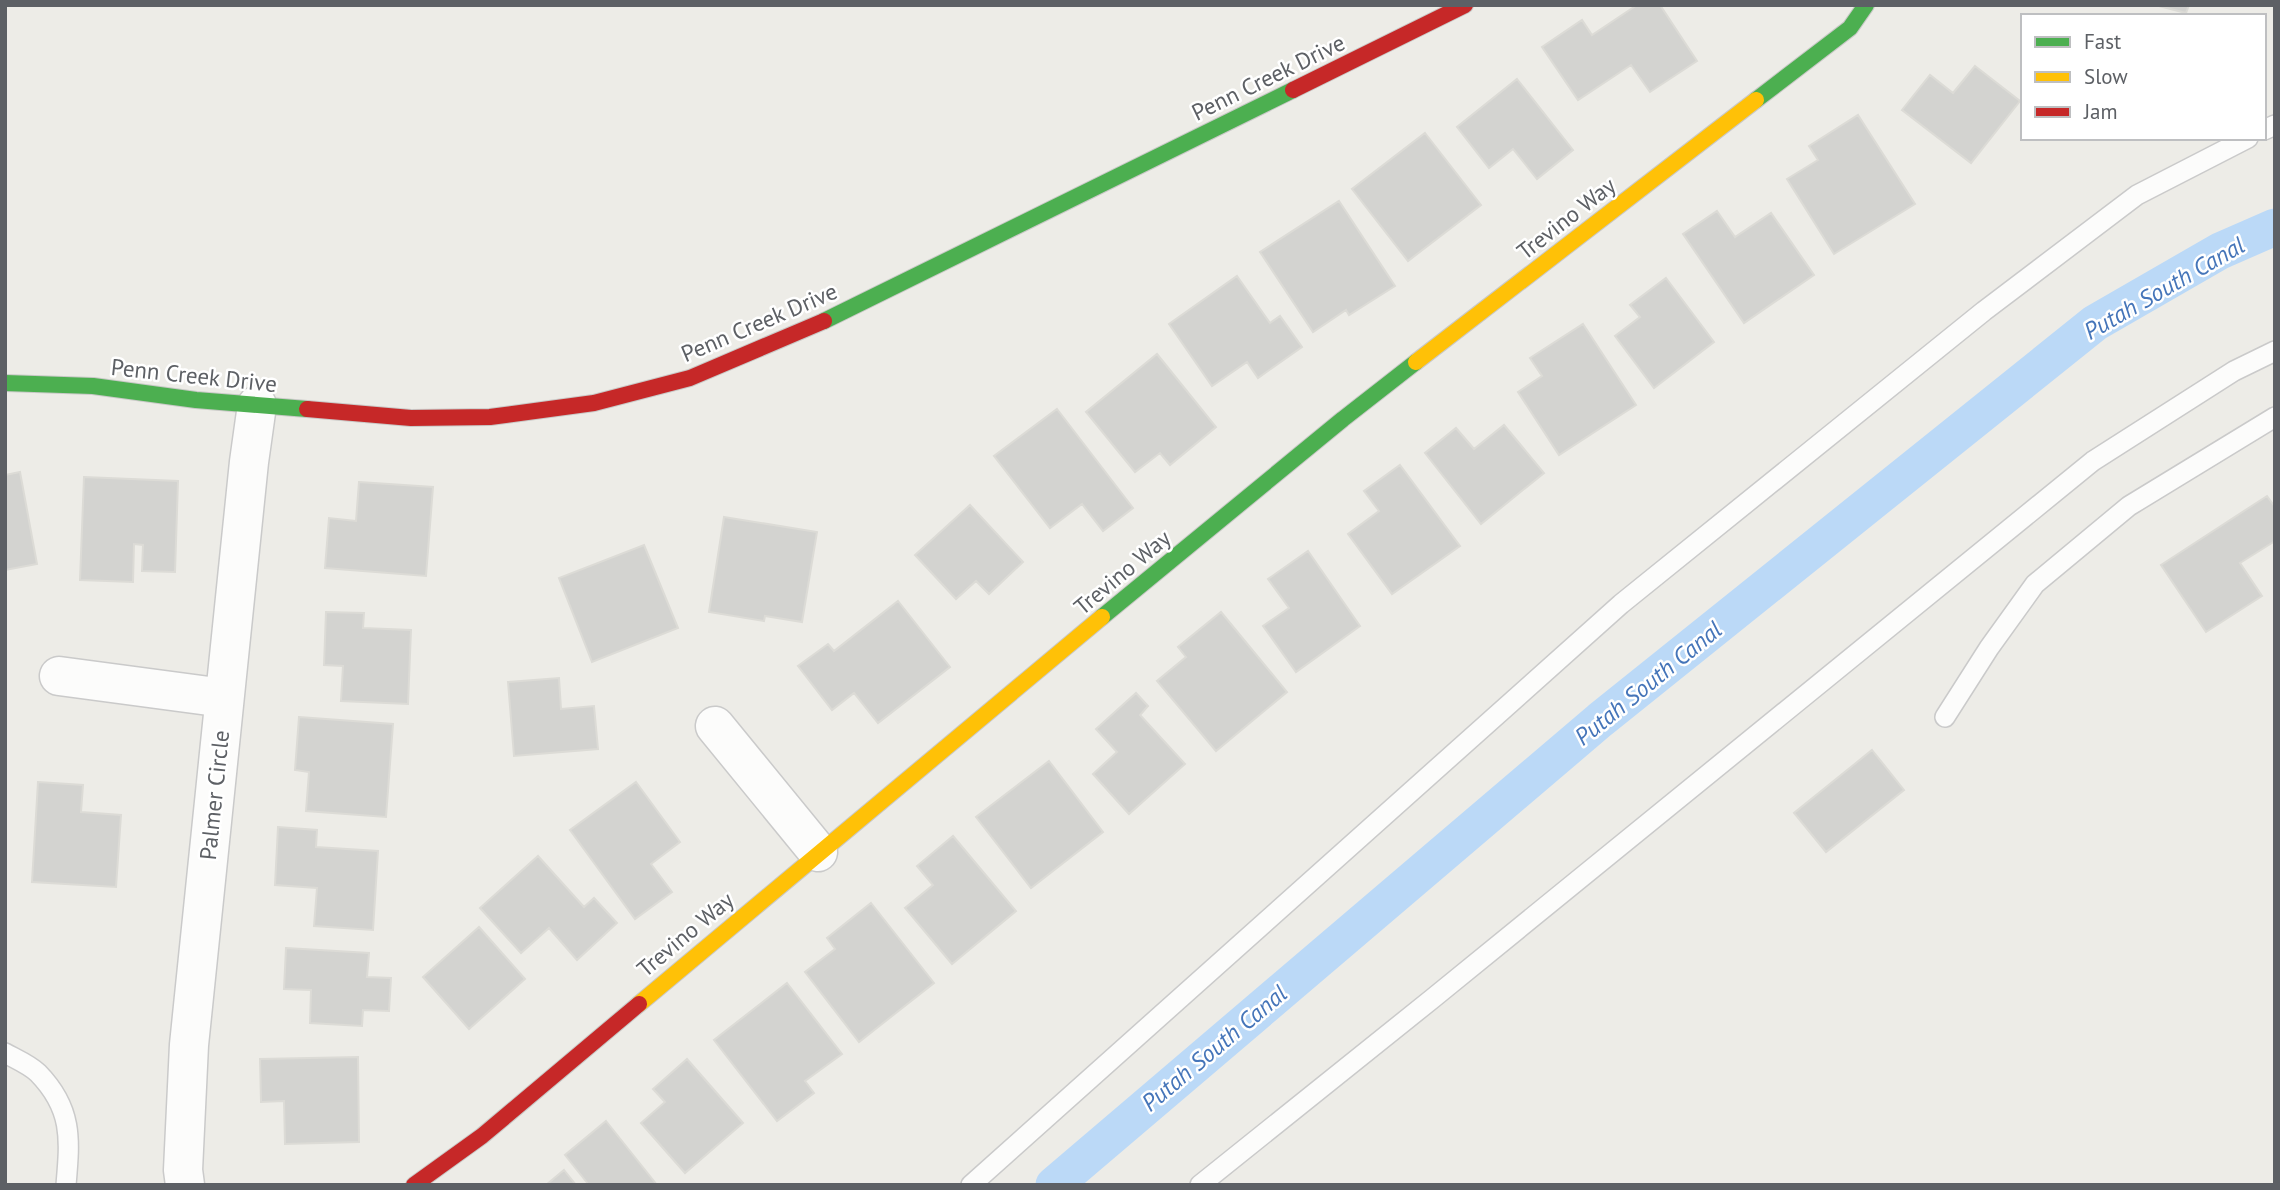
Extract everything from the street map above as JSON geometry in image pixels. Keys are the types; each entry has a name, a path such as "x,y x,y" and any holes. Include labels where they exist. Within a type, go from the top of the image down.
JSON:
{"street":[{"name":"Penn Creek Drive","path":"5,383 93,386 257,405 411,418 490,416 594,403 690,378 798,334 1465,5"},
{"name":"Trevino Way","path":"414,1185 482,1136 818,852 1343,419 1850,28 1866,5"},
{"name":"Palmer Circle","path":"185,1185 183,1170 189,1045 257,405"},
{"path":"59,676 224,698"},
{"path":"715,726 818,852"}],"lane":[{"path":"971,1185 1621,604 1984,311 2137,195 2244,140"},
{"path":"1200,1185 2093,461 2234,371 2275,351"},
{"path":"1945,718 2035,584 2129,506 2275,417"},
{"path":"5,1054 37,1071 63,1107 70,1143 66,1185"}],"building":[{"path":"1637,5 1660,5 1697,61 1650,92 1631,65 1578,100 1542,47 1582,20 1592,35"},
{"path":"2155,5 2189,5 2186,13"},
{"path":"1975,66 2020,101 1971,163 1902,110 1930,75 1953,93"},
{"path":"1517,79 1573,150 1537,179 1513,149 1489,168 1457,127"},
{"path":"1858,115 1915,204 1834,254 1787,179 1818,160 1809,146"},
{"path":"1425,133 1481,205 1408,261 1352,189"},
{"path":"1339,201 1395,286 1349,315 1346,310 1313,332 1260,252"},
{"path":"1717,211 1735,237 1771,213 1814,275 1744,323 1683,234"},
{"path":"1237,276 1270,323 1280,316 1302,347 1258,378 1247,362 1212,386 1169,324"},
{"path":"1666,278 1714,342 1654,388 1615,336 1640,317 1630,305"},
{"path":"1583,324 1636,405 1559,455 1518,392 1542,376 1530,358"},
{"path":"1157,354 1216,427 1170,465 1160,453 1135,472 1086,412"},
{"path":"1057,409 1133,508 1103,531 1082,504 1050,528 994,456"},
{"path":"1504,425 1544,473 1481,524 1425,453 1456,428 1474,449"},
{"path":"1400,465 1460,546 1392,594 1348,534 1379,511 1364,491"},
{"path":"20,472 37,564 5,570 5,475"},
{"path":"84,477 178,481 175,572 142,571 143,545 134,544 133,582 80,580"},
{"path":"359,482 433,487 426,576 325,568 329,518 356,521"},
{"path":"2267,496 2275,507 2275,541 2240,563 2262,596 2206,632 2161,565"},
{"path":"970,505 1023,562 989,594 976,581 956,599 915,555"},
{"path":"724,517 817,532 802,622 765,616 764,621 709,612"},
{"path":"644,545 678,628 592,662 559,578"},
{"path":"1308,551 1360,626 1296,672 1263,626 1289,608 1268,579"},
{"path":"898,601 950,667 878,723 854,693 832,710 798,666 828,644 834,651"},
{"path":"326,612 364,613 363,628 411,630 408,704 341,701 343,666 324,665"},
{"path":"1221,612 1287,692 1216,751 1157,681 1186,657 1178,647"},
{"path":"559,678 561,709 594,706 598,749 514,756 508,682"},
{"path":"1136,693 1148,706 1140,715 1185,764 1129,814 1093,774 1117,752 1096,729"},
{"path":"299,717 393,724 386,817 306,811 309,772 295,770"},
{"path":"1872,750 1904,790 1826,852 1794,813"},
{"path":"1049,761 1103,832 1031,888 976,817"},
{"path":"38,782 83,785 81,812 121,815 116,887 32,882"},
{"path":"636,782 680,842 651,864 672,892 635,919 570,830"},
{"path":"278,827 317,830 316,847 378,851 373,930 314,926 317,888 275,885"},
{"path":"953,836 1016,911 952,964 905,908 933,885 917,866"},
{"path":"538,856 584,907 594,898 617,923 577,960 549,928 521,953 480,908"},
{"path":"871,903 934,983 859,1042 805,972 835,949 827,938"},
{"path":"479,927 525,979 469,1029 423,977"},
{"path":"286,948 369,953 367,977 391,978 389,1011 363,1010 362,1026 310,1023 311,990 284,989"},
{"path":"787,983 842,1054 805,1081 814,1093 777,1121 714,1040"},
{"path":"358,1057 359,1142 285,1144 284,1101 261,1102 260,1059"},
{"path":"687,1059 743,1123 685,1173 641,1123 665,1102 653,1089"},
{"path":"606,1121 657,1185 589,1185 565,1155"},
{"path":"564,1170 576,1185 546,1185"}],"waterway":[{"name":"Putah South Canal","path":"1054,1185 1600,720 2095,323 2220,251 2275,227"}],"traffic: fast":[{"path":"1756,100 1850,28 1866,5"},
{"path":"824,321 1293,90"},
{"path":"1102,617 1416,362"},
{"path":"5,383 93,386 196,400 307,409"}],"traffic: slow":[{"path":"1416,362 1756,100"},
{"path":"639,1004 1102,617"}],"traffic: jam":[{"path":"1293,90 1465,5"},
{"path":"307,409 411,418 490,417 594,403 690,378 824,321"},
{"path":"414,1185 482,1136 639,1004"}]}
